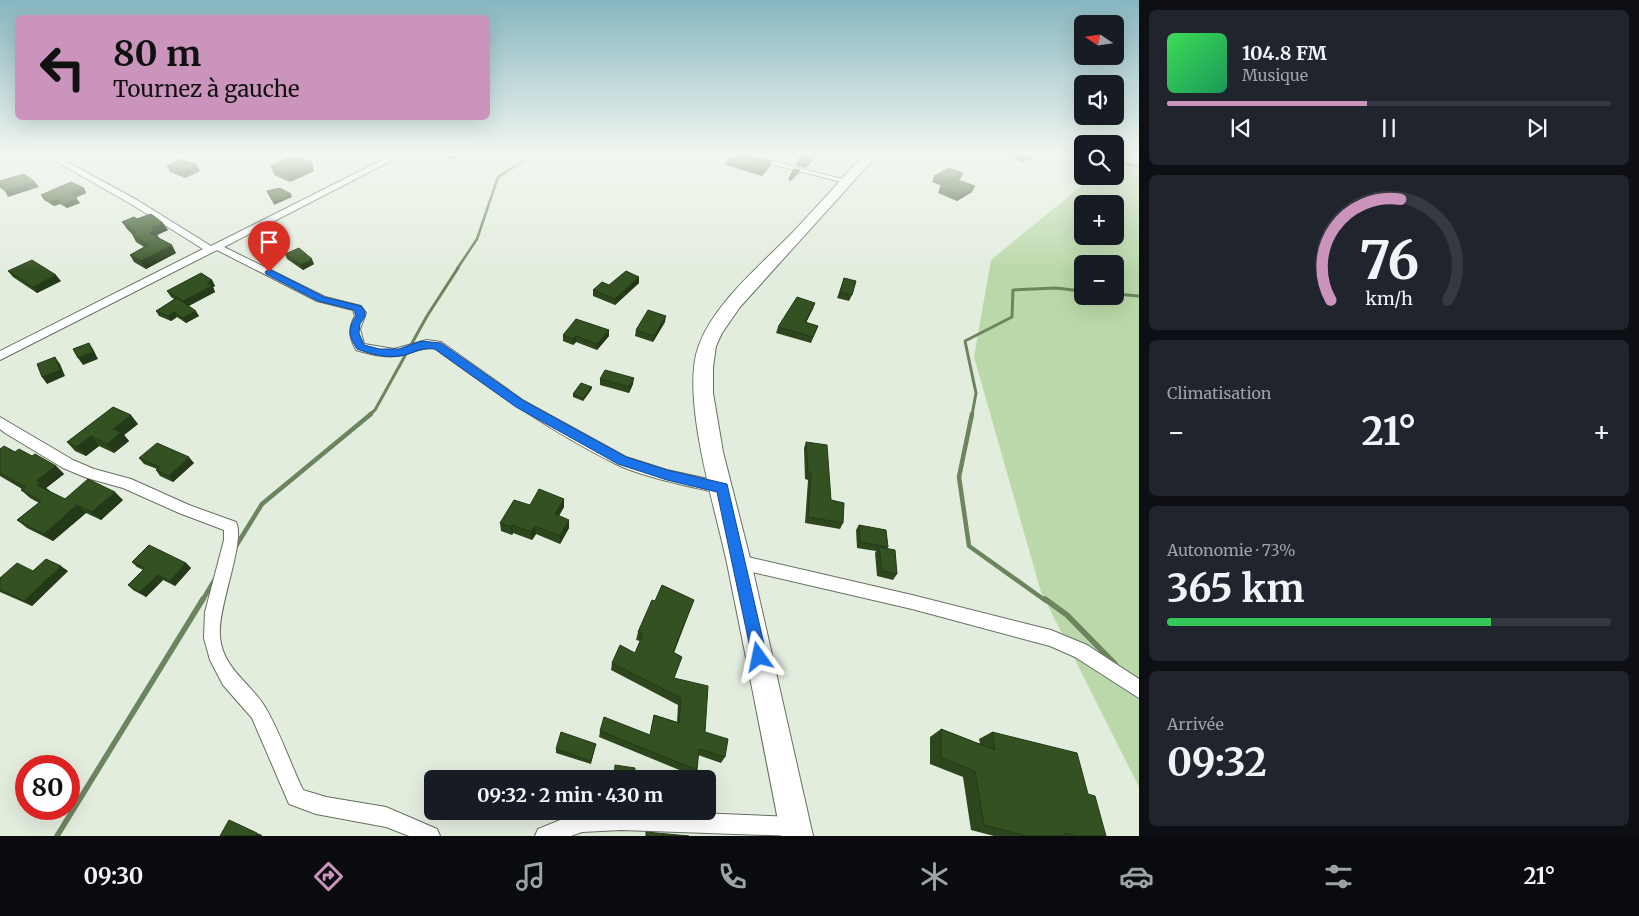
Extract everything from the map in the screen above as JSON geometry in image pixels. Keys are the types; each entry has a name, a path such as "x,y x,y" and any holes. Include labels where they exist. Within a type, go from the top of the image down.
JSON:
{"highway":[{"path":"796,832 739,562 711,442 703,385 703,365 707,345 716,328 745,292 835,193"}],"street":[{"path":"118,193 214,248 290,282 304,292 321,299 357,308 361,316 355,324 354,333 360,347 380,353 400,352 421,344 437,345 520,404 622,460 667,475 722,488"},
{"path":"0,356 323,193"},
{"path":"0,422 9,430 84,471 126,483 184,509 231,526 231,540 213,612 212,638 218,660 228,679 258,712 296,797 310,804 381,815 430,836"},
{"path":"739,562 912,602 1051,638 1081,651 1139,690"},
{"path":"545,836 582,822 621,820 796,832"}],"green space":[{"path":"1073,193 1139,193 1139,787 1041,592 974,357 991,260"}],"building":[{"path":"46,193 72,193 70,194 77,199 64,204 57,199 50,202 41,195"},
{"path":"268,193 291,194 273,202"},
{"path":"151,214 163,223 151,228 155,231 149,233 172,245 141,261 130,255 148,245 132,234 136,232 122,222 134,217 137,219"},
{"path":"299,248 312,259 301,265 285,254"},
{"path":"32,260 56,275 33,287 8,271"},
{"path":"626,271 639,277 615,299 593,290 602,282 609,285"},
{"path":"201,273 212,280 207,283 212,286 183,301 167,291"},
{"path":"844,278 856,281 852,295 840,292"},
{"path":"797,297 815,303 805,322 818,326 813,337 778,327"},
{"path":"177,298 196,311 183,318 174,312 168,316 156,311"},
{"path":"648,310 666,316 654,336 636,330"},
{"path":"576,319 609,330 597,344 576,336 573,339 563,335"},
{"path":"89,343 93,352 78,358 73,349"},
{"path":"55,357 60,370 42,377 37,364"},
{"path":"605,370 634,378 629,387 600,379"},
{"path":"581,383 592,387 583,398 573,394"},
{"path":"113,407 131,415 113,429 121,432 107,444 91,436 77,447 67,442"},
{"path":"806,442 827,445 831,500 844,503 843,523 808,517 811,474 808,473"},
{"path":"157,443 189,457 169,476 156,470 160,467 139,458"},
{"path":"4,446 15,452 19,449 32,456 35,454 56,466 37,480 41,483 37,485 65,499 88,479 115,492 92,512 77,505 44,534 17,520 41,501 21,490 25,487 0,473 0,449"},
{"path":"539,489 564,499 555,514 569,520 560,536 535,526 531,532 500,523 514,500 530,505"},
{"path":"859,525 886,530 888,547 860,542"},
{"path":"149,545 186,563 170,581 158,575 140,592 128,585 145,568 132,562"},
{"path":"879,547 895,550 897,574 882,571"},
{"path":"46,559 61,566 24,601 0,590 0,578 17,563 33,571"},
{"path":"662,585 694,600 673,652 682,657 674,678 708,686 705,732 728,739 725,757 699,749 697,770 600,731 604,717 650,735 654,715 679,723 681,698 612,663 620,645 635,653 643,634 638,632 652,600 655,601"},
{"path":"941,729 995,750 992,732 1077,753 1088,794 1095,796 1106,836 1076,836 1065,833 1066,836 1026,836 984,825 975,771 941,758"},
{"path":"561,732 596,744 591,761 556,749"},
{"path":"615,765 635,768 635,770 615,770"},
{"path":"229,820 257,833 255,836 220,836"},
{"path":"646,832 689,836 646,836"}],"waterway":[{"path":"457,269 477,239 493,193"},
{"path":"369,415 375,410 427,316 458,268"},
{"path":"972,415 976,393 965,341 1012,317 1013,290 1056,288 1074,290"},
{"path":"1124,295 1139,296"},
{"path":"236,546 262,504 371,414"},
{"path":"972,414 959,477 969,546 1046,601"},
{"path":"202,601 215,579"},
{"path":"57,836 203,599"},
{"path":"1045,599 1067,615 1115,664"}],"route":[{"path":"269,272 290,282 304,292 321,299 357,308 361,316 355,324 354,333 360,347 380,353 400,352 421,344 437,345 520,404 622,460 667,475 722,488 759,657"}]}
